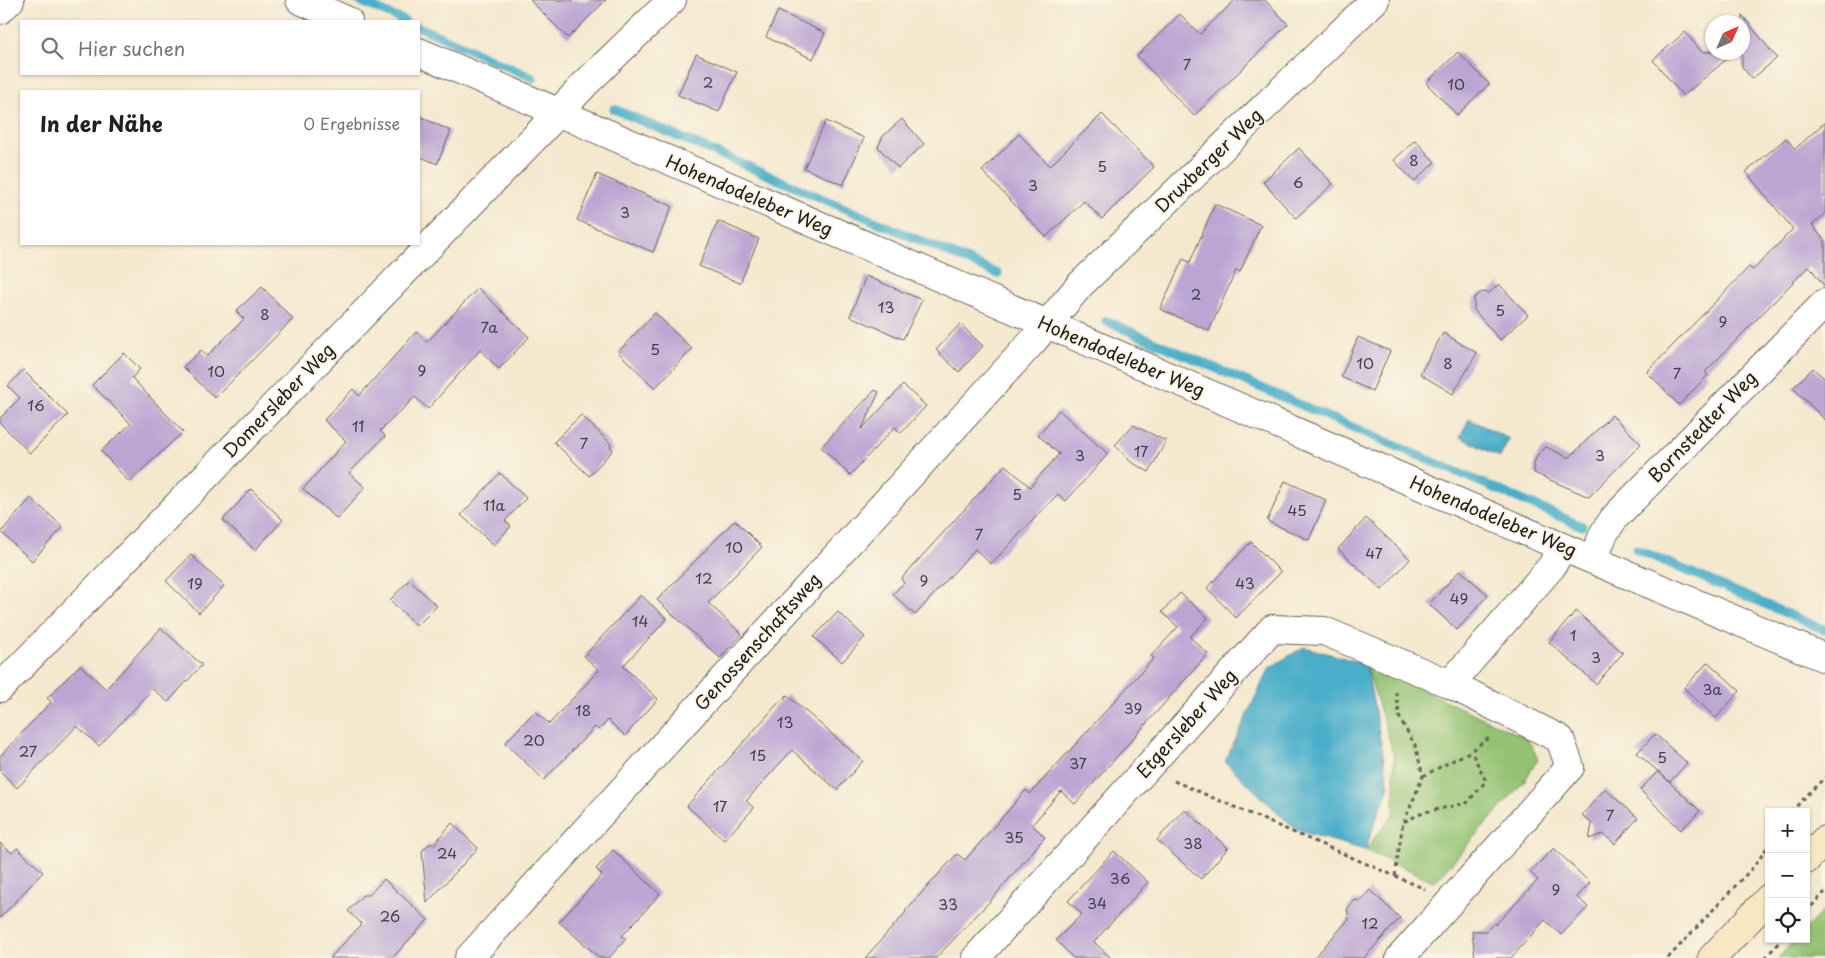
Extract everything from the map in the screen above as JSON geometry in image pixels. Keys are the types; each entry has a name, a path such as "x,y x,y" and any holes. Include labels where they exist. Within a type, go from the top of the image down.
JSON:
{"main road":[{"path":"1810,856 1825,840"},
{"path":"1712,958 1765,902"}],"street":[{"path":"0,10 10,0"},
{"path":"300,0 346,20"},
{"name":"Domersleber Weg","path":"0,688 585,84 672,0"},
{"name":"Druxberger Weg","path":"1047,325 1080,285 1375,0"},
{"name":"Hohendodeleber Weg","path":"420,52 1562,547 1825,658"},
{"name":"Bornstedter Weg","path":"1593,559 1604,533 1615,517 1825,303"},
{"name":"Genossenschaftsweg","path":"469,958 1047,325"},
{"path":"1450,684 1552,566 1562,547"},
{"name":"Etgersleber Weg","path":"976,958 1272,629 1324,631 1450,684 1560,739 1570,767 1400,958"}],"path":[{"path":"1394,876 1403,822 1423,776 1415,745 1400,718 1396,693 1406,666"},
{"path":"1423,776 1471,751 1515,717"},
{"path":"1403,822 1425,812 1467,803 1486,781 1471,751"},
{"path":"1146,769 1451,900"},
{"path":"1795,808 1825,777"},
{"path":"1668,958 1755,865 1765,851"},
{"path":"1810,908 1825,892"},
{"path":"1765,958 1778,943"}],"green space":[{"path":"1366,664 1528,739 1538,759 1525,780 1435,882 1365,850 1394,813 1394,755"},
{"path":"1825,909 1825,958 1778,958 1792,943 1810,943 1810,924"}],"water":[{"path":"1469,419 1509,439 1500,457 1460,437"},
{"path":"1304,647 1366,664 1389,786 1365,850 1296,830 1225,762 1269,668"}],"building":[{"path":"530,0 606,0 568,38"},
{"path":"1235,0 1265,0 1288,24 1194,116 1137,56 1180,14 1200,34"},
{"path":"778,11 825,33 813,59 766,37"},
{"path":"1750,25 1777,58 1752,79 1742,67 1742,60 1750,60"},
{"path":"1685,32 1702,52 1705,52 1705,60 1726,60 1683,96 1653,60"},
{"path":"1458,52 1489,84 1457,115 1426,83"},
{"path":"696,54 737,72 719,112 678,95"},
{"path":"1102,114 1154,167 1102,219 1084,201 1046,237 982,171 1019,134 1050,166"},
{"path":"420,116 451,131 437,164 420,156"},
{"path":"902,119 924,144 898,168 878,147 883,136"},
{"path":"826,121 864,138 843,185 804,168"},
{"path":"1825,122 1825,214 1812,225 1825,241 1825,287 1809,266 1705,372 1708,375 1679,405 1647,372 1749,267 1753,270 1793,229 1746,172 1786,138 1795,149"},
{"path":"1415,140 1435,162 1414,182 1394,160"},
{"path":"1299,148 1333,184 1296,218 1263,182"},
{"path":"597,174 672,206 653,252 577,220"},
{"path":"1215,204 1261,225 1240,272 1236,270 1209,331 1160,309 1183,259 1190,262"},
{"path":"718,221 759,239 740,283 699,266"},
{"path":"866,276 922,300 903,339 850,316"},
{"path":"1499,284 1528,315 1500,340 1474,310 1474,298 1482,292 1489,293"},
{"path":"262,287 293,319 215,398 183,367 201,350 207,356 244,319 236,311"},
{"path":"478,288 529,337 499,369 480,350 428,409 415,397 380,431 385,436 349,473 365,487 337,519 303,489 346,441 324,420 353,389 359,396 416,332 427,342"},
{"path":"655,313 692,349 655,388 618,352"},
{"path":"960,324 983,346 959,372 936,350"},
{"path":"1443,333 1477,353 1453,394 1420,374"},
{"path":"1358,337 1390,351 1372,391 1341,377"},
{"path":"124,353 140,369 132,378 183,432 129,482 101,451 131,424 92,385"},
{"path":"1813,368 1825,379 1825,420 1793,388"},
{"path":"23,370 68,415 30,453 0,423 0,418 20,398 8,386"},
{"path":"903,385 926,406 901,433 895,427 850,475 821,447 875,390 879,392 862,429"},
{"path":"1059,410 1108,454 1066,501 1058,494 991,564 975,549 915,615 893,594 904,583 901,579 1005,465 1030,487 1059,454 1038,435"},
{"path":"581,415 611,444 610,446 613,450 589,476 554,442"},
{"path":"1612,415 1641,444 1589,497 1534,473 1534,463 1538,454 1546,447 1569,458"},
{"path":"1133,425 1166,441 1149,472 1131,462 1115,445"},
{"path":"500,473 526,498 505,521 511,526 494,545 461,515"},
{"path":"1285,481 1326,500 1309,540 1267,521"},
{"path":"251,489 283,520 255,550 223,520"},
{"path":"31,498 63,527 32,561 1,532"},
{"path":"1366,518 1410,559 1382,590 1338,549"},
{"path":"735,520 762,547 708,603 742,634 720,658 657,600"},
{"path":"1251,542 1281,572 1236,618 1207,588"},
{"path":"191,555 224,586 199,613 166,581"},
{"path":"1460,570 1488,595 1457,630 1429,604"},
{"path":"409,580 437,606 417,626 390,600"},
{"path":"1180,593 1208,618 1190,637 1208,654 1075,804 1061,791 1032,825 1045,837 992,899 936,958 865,958 957,854 965,860 1026,790 1030,794 1154,658 1151,656 1178,627 1162,612"},
{"path":"641,595 667,619 623,666 658,699 625,736 608,720 599,730 595,727 544,780 505,743 535,711 549,724 599,670 584,656"},
{"path":"1576,611 1623,653 1596,684 1549,642"},
{"path":"838,612 865,637 842,662 814,637"},
{"path":"161,628 202,665 168,702 153,689 99,746 77,726 17,788 0,771 0,756 51,702 47,698 80,665 106,689"},
{"path":"1708,662 1740,691 1716,718 1684,688"},
{"path":"787,695 863,761 837,790 792,750 746,801 754,808 724,840 687,806"},
{"path":"1655,734 1687,763 1670,782 1637,753"},
{"path":"1658,771 1700,811 1681,830 1640,790"},
{"path":"1605,789 1638,818 1615,844 1603,834 1589,839 1592,824 1582,815"},
{"path":"1184,809 1228,848 1201,879 1157,840"},
{"path":"452,823 478,848 427,903 422,851 429,844 434,844"},
{"path":"0,843 12,853 17,848 43,872 0,918"},
{"path":"1554,848 1590,883 1577,897 1588,907 1561,935 1545,920 1511,958 1475,958 1472,931 1486,931 1494,923 1495,925 1538,880 1530,872"},
{"path":"613,850 660,894 622,936 626,939 609,958 600,958 559,922 602,875 596,869"},
{"path":"1114,851 1148,882 1094,942 1111,958 1073,958 1056,940 1082,914 1068,901"},
{"path":"384,879 428,920 392,958 330,958 362,924 348,911 363,895 369,895"},
{"path":"1370,890 1400,918 1364,958 1314,958 1349,919 1347,909 1355,900 1360,901"}],"waterway":[{"path":"357,0 403,20"},
{"path":"420,27 533,78"},
{"path":"614,109 998,274"},
{"path":"1106,321 1582,526"},
{"path":"1636,549 1825,630"}]}
